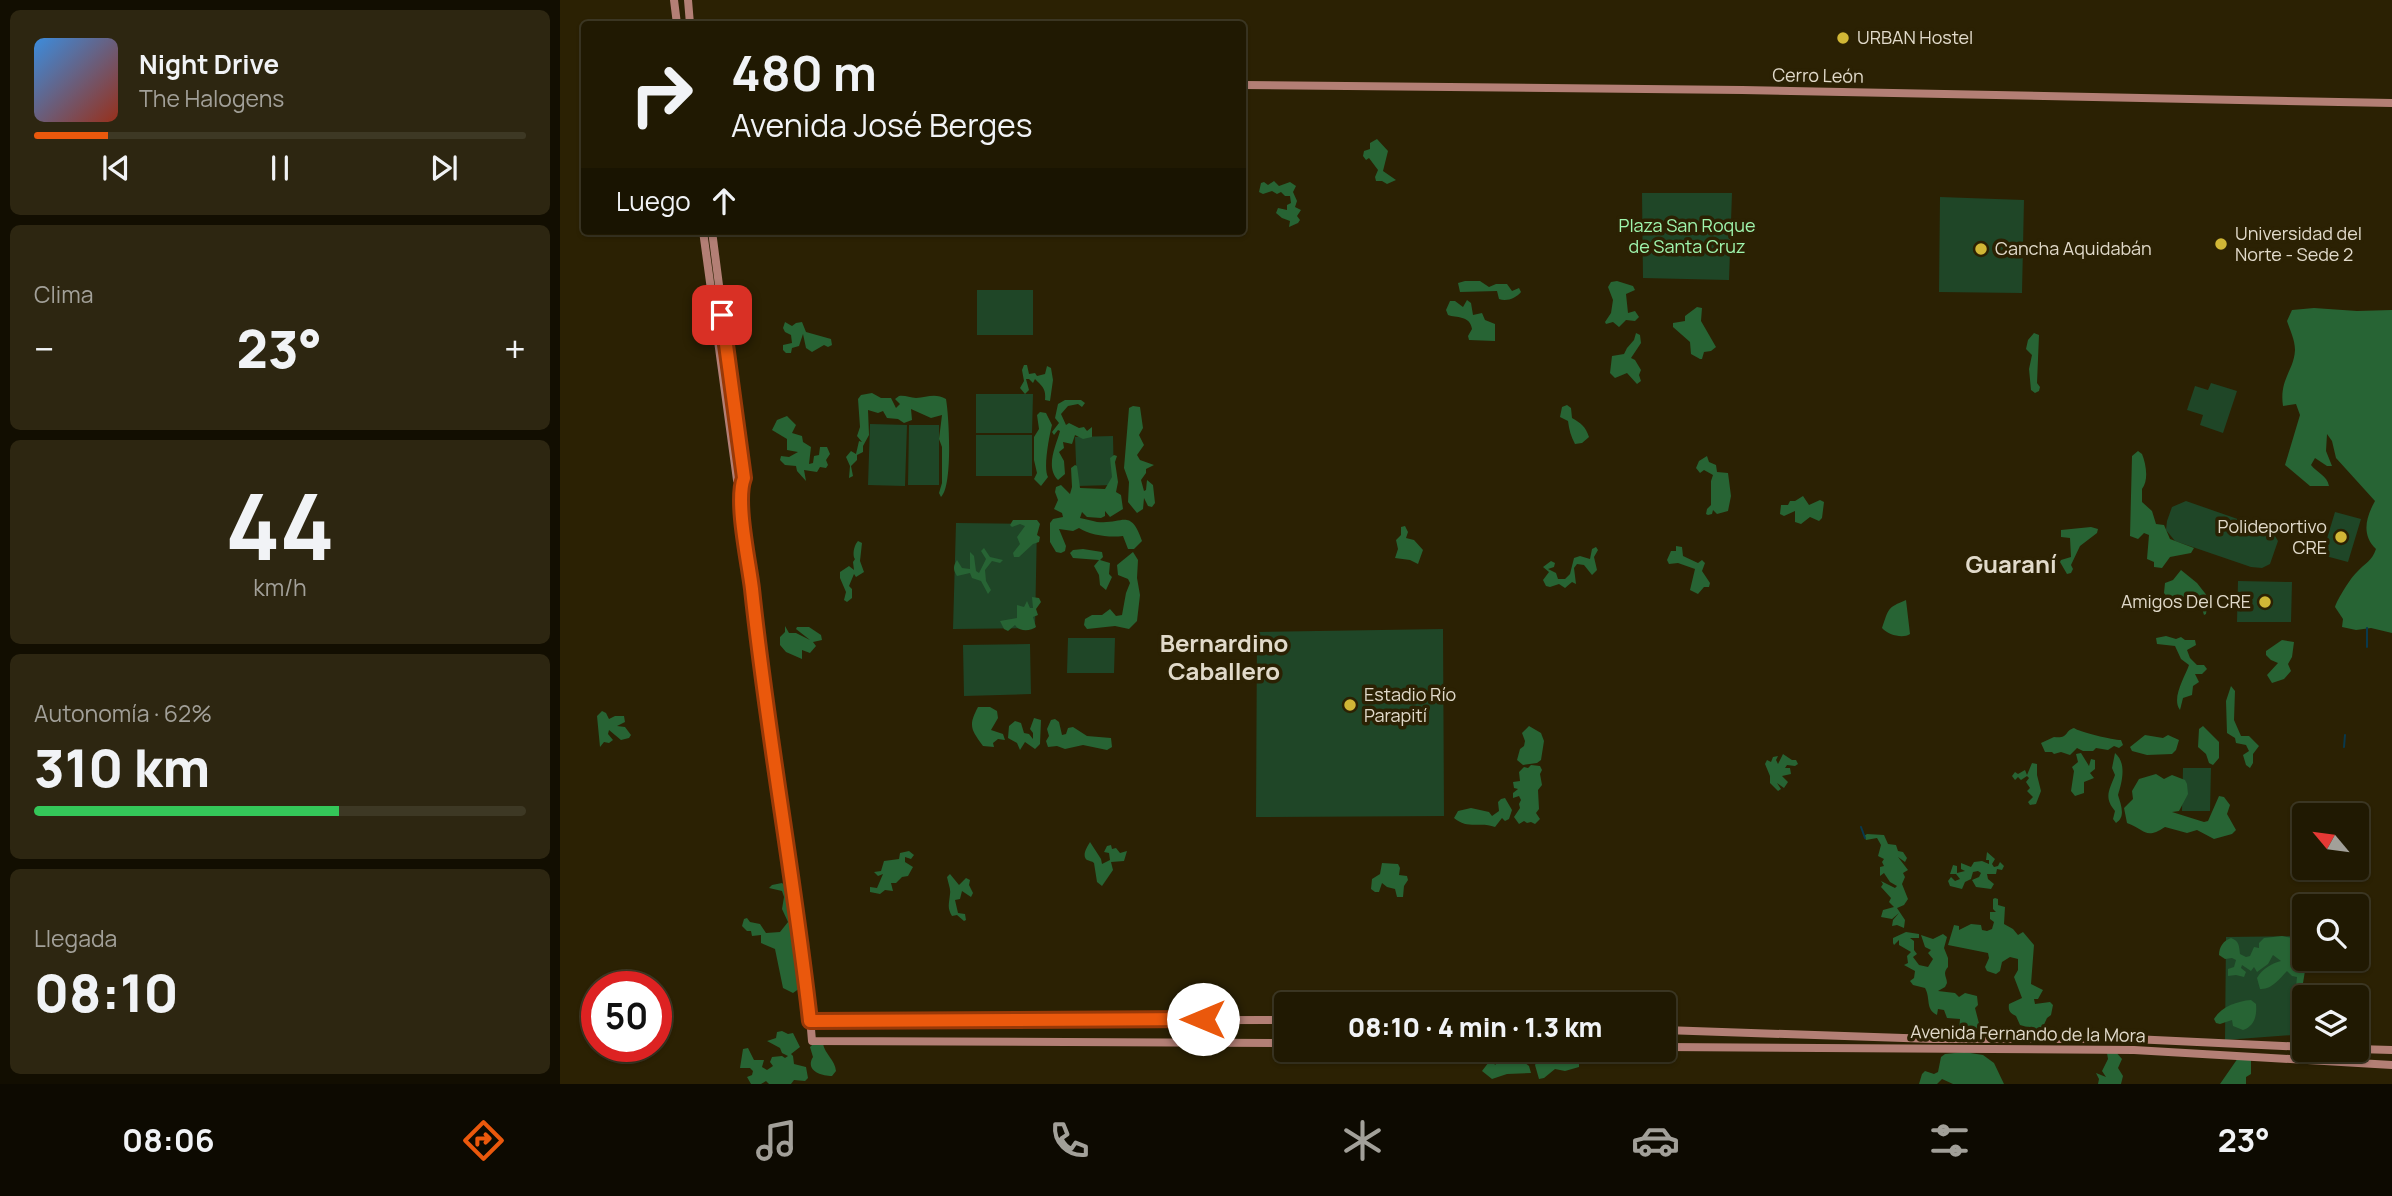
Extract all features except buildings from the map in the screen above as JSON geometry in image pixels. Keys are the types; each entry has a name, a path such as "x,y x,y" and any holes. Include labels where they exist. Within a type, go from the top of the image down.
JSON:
{"main road":[{"path":"674,0 677,21"},
{"path":"688,0 690,21"},
{"name":"Cerro León","path":"1246,85 1756,90 2392,103"},
{"path":"704,235 737,480 741,486 765,692 812,1041 1274,1043"},
{"path":"713,235 744,478 741,486"},
{"path":"810,1021 1274,1020"},
{"name":"Avenida Fernando de la Mora","path":"1676,1030 1958,1038 2133,1039 2292,1046"},
{"name":"Avenida Fernando de la Mora","path":"1676,1047 2134,1050 2392,1065"},
{"path":"2369,1049 2392,1050"}],"green space":[{"path":"1377,139 1388,151 1383,171 1396,180 1387,184 1376,181 1378,170 1369,158 1366,160 1363,156 1364,151 1370,149 1370,143"},
{"path":"1274,181 1279,186 1290,182 1296,186 1293,192 1297,201 1295,207 1301,210 1297,216 1300,220 1289,227 1290,221 1276,213 1278,208 1287,210 1287,205 1291,203 1290,196 1281,192 1259,192 1261,183 1268,185"},
{"name":"Plaza San Roque de Santa Cruz","path":"1642,193 1732,193 1729,280 1643,278"},
{"name":"Cancha Aquidabán","path":"1940,197 2024,200 2022,293 1939,292"},
{"path":"1480,281 1489,287 1507,284 1512,291 1519,288 1521,292 1514,298 1505,300 1499,299 1497,291 1460,292 1458,283"},
{"path":"1611,282 1633,286 1635,290 1626,294 1628,313 1635,311 1639,317 1635,321 1626,320 1619,327 1613,322 1605,322 1611,313 1613,300 1608,287"},
{"path":"977,290 1033,290 1033,335 977,335"},
{"path":"1467,300 1471,303 1473,315 1482,313 1485,320 1495,324 1495,341 1469,340 1472,329 1469,321 1448,315 1446,310 1450,301 1463,307"},
{"path":"1697,307 1702,308 1701,321 1716,347 1704,352 1702,359 1691,354 1690,342 1673,327 1673,323 1685,321 1685,316"},
{"path":"2292,310 2392,310 2392,633 2371,628 2356,630 2342,627 2343,619 2335,607 2351,579 2376,549 2368,538 2366,526 2375,501 2336,458 2332,441 2327,434 2326,451 2332,466 2327,466 2315,458 2311,465 2329,486 2310,486 2285,465 2300,415 2296,404 2283,406 2283,389 2295,350 2287,321"},
{"path":"785,322 792,326 802,322 806,332 831,339 832,345 824,345 812,352 806,348 803,334 799,346 792,348 791,353 786,353 783,345 792,343 791,335 783,328"},
{"path":"1636,333 1640,335 1641,343 1631,358 1641,370 1641,381 1637,384 1627,373 1615,378 1610,373 1612,356 1624,354"},
{"path":"2034,333 2039,335 2037,383 2040,387 2035,393 2031,390 2029,369 2032,355 2026,349 2028,340"},
{"path":"1024,365 1027,365 1029,374 1035,373 1037,376 1045,374 1047,366 1051,368 1053,380 1050,401 1045,400 1043,388 1035,379 1033,383 1026,379 1029,390 1025,394 1020,388 1024,381"},
{"path":"2211,383 2237,391 2223,433 2200,425 2203,415 2187,410 2195,386 2208,390"},
{"path":"872,393 881,398 891,398 896,408 900,404 895,399 899,396 935,396 946,399 949,466 945,490 941,497 942,447 939,439 942,415 931,418 911,409 912,420 904,423 898,419 887,418 883,411 878,413 868,410 869,435 863,452 857,455 857,460 851,466 853,476 849,478 850,466 846,457 851,451 856,454 859,441 862,442 857,436 860,427 858,399 861,395"},
{"path":"976,394 1033,394 1032,433 976,433"},
{"path":"1065,400 1081,400 1085,403 1082,407 1078,404 1068,406 1061,414 1066,425 1069,423 1079,428 1084,427 1087,431 1092,427 1092,437 1083,439 1075,435 1072,444 1063,442 1064,448 1059,452 1064,461 1065,474 1058,480 1054,475 1052,463 1060,431 1054,435 1052,432 1059,423 1055,418 1058,404"},
{"path":"1567,405 1571,408 1572,418 1588,433 1589,437 1582,443 1575,444 1568,421 1560,417 1562,407"},
{"path":"1140,407 1143,428 1139,435 1144,445 1137,455 1140,460 1154,465 1146,469 1141,480 1144,491 1147,480 1153,485 1155,503 1152,507 1148,506 1144,498 1143,509 1137,513 1128,502 1129,482 1124,468 1129,408"},
{"path":"1040,412 1046,413 1052,425 1046,460 1048,477 1041,486 1034,479 1037,473 1034,437 1039,429 1037,415"},
{"path":"787,416 796,425 792,433 802,436 803,442 811,447 809,464 813,463 814,456 819,455 820,447 827,447 830,454 826,460 826,468 820,467 817,472 804,470 806,481 796,466 785,465 780,460 781,456 789,457 798,452 787,450 787,439 772,430 777,420"},
{"path":"870,424 907,425 905,486 868,485"},
{"path":"909,425 939,425 939,485 908,485"},
{"path":"976,435 1032,435 1032,476 976,476"},
{"path":"1113,436 1114,485 1077,486 1075,437"},
{"path":"2138,451 2142,454 2146,472 2142,502 2152,511 2156,524 2164,525 2170,539 2194,548 2191,553 2170,557 2162,568 2154,567 2154,562 2147,559 2149,535 2144,533 2138,539 2130,536 2132,456"},
{"path":"1117,456 1116,492 1121,495 1123,509 1110,517 1105,511 1105,516 1101,518 1087,517 1082,512 1080,518 1097,522 1129,521 1134,524 1142,541 1134,549 1128,549 1123,536 1100,535 1079,528 1073,531 1059,529 1066,546 1065,551 1056,552 1050,542 1050,523 1053,519 1063,517 1062,513 1054,509 1058,500 1056,487 1061,485 1070,494 1071,468 1075,465 1080,488 1105,489 1112,477 1110,458"},
{"path":"1707,456 1709,462 1716,465 1717,472 1728,473 1731,496 1728,511 1717,514 1713,510 1712,514 1708,515 1706,514 1711,505 1713,475 1704,470 1700,473 1696,468 1699,461"},
{"path":"1803,496 1809,505 1820,500 1824,502 1822,518 1819,521 1810,517 1801,524 1795,522 1795,511 1784,516 1780,514 1781,505 1788,505 1790,501"},
{"path":"2186,501 2272,531 2278,541 2270,564 2262,568 2251,567 2175,541 2166,530 2167,521 2172,507"},
{"name":"Polideportivo CRE","path":"2335,512 2361,519 2348,562 2322,555"},
{"path":"1013,520 1037,520 1040,524 1037,535 1040,537 1039,542 1019,557 1014,557 1013,553 1020,544 1017,537 1025,526 1020,524 1012,527 1010,525"},
{"path":"956,523 1037,524 1035,628 953,629"},
{"path":"1405,526 1408,532 1406,538 1414,540 1423,550 1418,564 1395,558 1398,549 1396,540 1401,535 1401,527"},
{"path":"2091,527 2098,529 2097,533 2080,546 2071,565 2073,569 2067,574 2060,562 2071,557 2070,538 2061,537 2061,530"},
{"path":"858,541 862,543 860,561 864,572 856,577 854,574 849,586 852,589 852,598 847,602 844,600 846,592 840,572 849,566 854,570 854,550"},
{"path":"1676,546 1682,547 1683,556 1698,563 1702,560 1705,563 1702,571 1710,583 1709,587 1704,587 1698,594 1690,590 1695,569 1678,563 1669,564 1667,560 1671,551 1676,551"},
{"path":"1596,547 1598,550 1594,557 1597,570 1592,575 1584,565 1577,564 1574,568 1576,584 1572,582 1565,588 1559,584 1546,586 1543,580 1549,572 1543,567 1551,561 1555,563 1554,567 1548,569 1556,573 1558,579 1565,579 1570,574 1574,558 1580,556 1590,559 1592,549"},
{"path":"984,548 990,557 1003,560 1000,563 992,561 985,570 986,581 991,590 988,594 981,581 972,578 970,573 957,576 954,568 957,560 962,568 970,569 970,552 974,556 976,571 979,573 986,559 981,551"},
{"path":"1083,549 1102,552 1103,557 1100,560 1110,563 1109,574 1112,577 1106,590 1100,585 1094,566 1099,560 1073,558 1070,553"},
{"path":"1133,552 1138,560 1140,595 1137,621 1129,629 1115,626 1087,629 1084,625 1085,619 1092,615 1102,615 1110,609 1116,616 1122,615 1130,583 1128,579 1118,575 1117,565"},
{"path":"2181,570 2197,583 2208,597 2206,614 2204,615 2198,596 2186,598 2179,603 2169,599 2164,593 2165,583 2173,580"},
{"name":"Amigos Del CRE","path":"2238,581 2292,582 2291,622 2237,622"},
{"path":"1032,597 1039,598 1041,602 1036,609 1038,615 1033,617 1036,627 1025,630 1015,625 1008,631 1004,629 1000,621 1017,618 1017,605 1024,607 1027,601 1030,608 1033,608"},
{"path":"1906,600 1910,634 1896,636 1888,633 1882,628 1888,612"},
{"path":"785,626 789,633 796,633 810,640 796,629 809,627 821,635 822,640 813,642 816,646 810,653 802,650 802,659 786,652 780,645"},
{"name":"Estadio Río Parapití","path":"1443,629 1444,816 1256,817 1257,632"},
{"path":"2166,636 2195,640 2196,645 2187,650 2190,658 2207,669 2202,674 2195,674 2199,682 2193,686 2192,695 2183,698 2180,710 2178,694 2189,665 2181,659 2175,646 2157,644 2156,638"},
{"path":"1068,638 1115,638 1114,673 1067,673"},
{"path":"2282,640 2294,642 2288,664 2291,671 2284,679 2272,683 2267,675 2278,663 2266,655 2266,651"},
{"path":"1030,644 1031,694 964,696 963,645"},
{"path":"2231,686 2235,691 2234,720 2241,736 2249,736 2259,746 2253,754 2250,768 2243,755 2249,751 2246,745 2236,743 2235,738 2227,733 2226,701"},
{"path":"978,707 990,707 997,711 998,718 991,730 1003,734 1005,740 998,739 993,743 994,747 983,746 974,731 972,723"},
{"path":"602,711 609,719 624,716 625,722 617,726 625,727 631,735 629,738 621,740 609,730 608,734 613,740 604,742 600,747 597,716"},
{"path":"1034,718 1041,720 1040,744 1035,749 1025,742 1020,750 1017,743 1008,738 1009,726 1015,721 1021,723 1024,733 1033,739 1030,729"},
{"path":"1051,720 1059,722 1062,735 1066,734 1068,728 1073,727 1087,736 1111,738 1112,747 1107,750 1083,745 1065,749 1048,747 1047,729"},
{"path":"1529,726 1541,733 1544,741 1541,760 1523,765 1517,760 1525,741 1522,733"},
{"path":"2203,726 2219,742 2219,758 2213,765 2198,747 2199,729"},
{"path":"2074,728 2096,736 2121,740 2123,745 2108,750 2096,748 2093,751 2077,748 2070,755 2045,752 2041,743 2054,737 2062,737"},
{"path":"2145,735 2163,738 2168,735 2179,740 2176,750 2172,754 2147,755 2132,751 2130,747"},
{"path":"2081,753 2089,766 2091,759 2095,760 2095,769 2090,773 2094,778 2084,782 2084,793 2075,796 2071,791 2074,771 2072,767 2078,762 2076,754"},
{"path":"2115,753 2121,762 2122,773 2118,795 2122,814 2116,823 2113,819 2115,811 2108,797 2115,775 2112,768"},
{"path":"1783,754 1796,760 1798,764 1787,765 1785,768 1790,768 1791,774 1782,776 1788,782 1784,788 1777,783 1781,789 1778,791 1770,783 1765,764 1767,760 1771,762 1773,757 1778,756 1778,764"},
{"path":"2032,763 2037,764 2041,791 2036,804 2030,805 2028,802 2033,797 2027,791 2030,788 2026,782 2029,778 2027,776 2021,780 2018,777 2015,780 2012,776 2015,772 2018,774 2025,770 2027,775"},
{"path":"1531,765 1540,766 1542,770 1542,785 1538,790 1539,809 1536,813 1540,819 1535,824 1524,821 1519,824 1514,817 1520,808 1521,800 1519,796 1513,798 1513,793 1518,789 1514,788 1513,782 1520,781 1519,772"},
{"path":"2183,768 2211,768 2210,811 2182,811"},
{"path":"2156,774 2164,779 2172,775 2185,780 2187,784 2188,794 2179,811 2172,812 2208,821 2219,796 2224,797 2230,805 2227,814 2236,830 2232,834 2214,839 2197,830 2187,833 2165,827 2149,833 2127,823 2124,808 2133,799 2132,791 2139,779"},
{"path":"1505,798 1512,810 1509,819 1505,821 1502,818 1495,827 1464,824 1454,818 1458,811 1471,808 1489,812 1492,816 1499,811 1498,802"},
{"path":"1884,835 1888,844 1896,845 1898,851 1903,852 1907,858 1905,862 1898,857 1908,870 1903,873 1905,877 1902,884 1908,899 1904,905 1897,908 1905,920 1904,928 1892,926 1899,913 1892,919 1881,917 1883,910 1894,907 1889,902 1891,898 1881,887 1881,881 1895,888 1897,886 1890,882 1884,873 1880,876 1880,867 1884,866 1884,859 1878,856 1881,845 1877,838 1866,840 1864,836"},
{"path":"1090,842 1102,864 1110,860 1109,853 1104,852 1107,846 1111,845 1112,849 1116,848 1120,853 1127,851 1124,861 1111,862 1113,870 1102,886 1097,882 1094,863 1085,856"},
{"path":"909,851 914,855 911,859 905,857 905,862 913,867 908,876 891,883 893,891 885,890 880,894 870,892 870,887 877,888 883,874 878,876 874,872 881,871 884,861 899,859 900,853"},
{"path":"1987,852 1995,859 1992,864 1994,867 2000,862 2004,866 2002,870 1997,869 1996,874 1987,874 1994,884 1991,889 1976,887 1972,880 1979,877 1981,873 1978,871 1973,872 1971,879 1965,882 1962,889 1950,886 1948,881 1951,877 1955,881 1960,879 1956,874 1950,874 1953,865 1957,866 1957,873 1965,871 1961,869 1961,863 1971,867 1974,862 1989,864 1989,860 1986,860"},
{"path":"1382,863 1398,864 1399,875 1407,876 1403,897 1397,897 1395,889 1382,883 1379,892 1371,889 1372,879 1380,874"},
{"path":"950,874 959,885 966,878 970,880 973,893 971,897 962,891 960,899 955,900 958,913 965,914 964,921 957,915 952,916 949,911 950,890 947,877"},
{"path":"782,883 789,891 792,901 790,922 796,931 795,952 800,962 802,978 799,981 800,988 793,993 783,988 775,949 761,943 761,935 752,936 751,931 742,926 747,918 750,922 760,924 766,933 780,932 788,922 782,909 784,897 782,891 769,888"},
{"path":"1995,898 1998,899 1998,905 2005,907 2004,924 2018,935 2023,932 2034,945 2031,984 2043,990 2038,999 2034,999 2035,1004 2050,1002 2053,1005 2051,1015 2041,1031 2020,1025 2009,1010 2009,1004 2022,998 2014,977 2018,970 2018,959 2010,957 2002,962 2000,971 1996,974 1987,971 1985,967 1988,953 1948,945 1954,925 1959,926 1959,930 1971,924 1981,925 1982,930 1992,929 1994,922 1990,919 1990,912 1996,912 1993,909"},
{"path":"1906,932 1919,934 1919,938 1910,938 1914,941 1917,954 1913,957 1919,965 1928,967 1933,959 1928,953 1931,950 1925,947 1921,935 1933,939 1943,934 1947,937 1944,948 1948,958 1945,974 1947,983 1938,991 1955,993 1959,997 1965,993 1977,996 1978,1005 1975,1008 1981,1031 1989,1029 1982,1036 1949,1036 1959,1031 1960,1019 1947,1018 1944,1010 1938,1009 1937,1015 1933,1013 1925,988 1913,985 1910,981 1914,978 1915,971 1904,965 1908,963 1907,956 1911,952 1899,945 1899,940 1894,945 1893,943 1893,938"},
{"path":"2292,936 2292,971 2304,971 2302,985 2292,985 2292,1035 2225,1040 2226,937"},
{"path":"2231,938 2236,940 2240,954 2246,957 2250,956 2254,947 2259,948 2259,943 2264,938 2292,938 2292,971 2305,971 2303,985 2296,985 2297,977 2287,971 2272,986 2260,989 2257,978 2259,975 2281,961 2273,955 2268,964 2257,972 2254,967 2251,971 2242,965 2241,968 2246,972 2244,977 2228,976 2228,969 2234,967 2236,960 2225,959 2219,955 2226,941"},
{"path":"2251,1000 2256,1004 2256,1012 2253,1023 2247,1028 2243,1030 2233,1026 2232,1020 2216,1023 2214,1019 2225,1008"},
{"path":"777,1032 793,1033 800,1047 791,1054 794,1064 806,1067 808,1078 805,1081 794,1080 791,1084 769,1084 766,1081 751,1084 747,1077 752,1075 753,1071 750,1068 740,1068 743,1049 748,1048 754,1060 764,1060 762,1067 767,1070 773,1066 770,1062 772,1057 788,1056 767,1041 776,1038"},
{"path":"813,1044 823,1044 835,1067 836,1071 832,1076 812,1069 810,1047"},
{"path":"2115,1051 2122,1059 2118,1068 2123,1076 2121,1084 2098,1084 2096,1073 2106,1077 2102,1071 2108,1059 2107,1053"},
{"path":"1964,1052 1983,1055 1994,1063 2004,1084 1953,1084 1942,1079 1937,1084 1919,1084 1925,1071 1934,1074 1938,1072 1941,1057 1945,1054"},
{"path":"2238,1058 2251,1060 2251,1074 2246,1077 2246,1084 2220,1084"},
{"path":"1489,1062 1494,1062 1495,1065 1498,1062 1524,1062 1531,1073 1507,1074 1492,1079 1482,1071"},
{"path":"1537,1062 1579,1062 1579,1067 1565,1071 1555,1069 1539,1079"}],"waterway":[{"path":"2367,628 2367,647"},
{"path":"2344,747 2345,735"},
{"path":"1861,827 1865,838"}],"place":[{"name":"URBAN Hostel","path":"1843,38"},
{"name":"Universidad del Norte - Sede 2","path":"2221,244"},
{"name":"Cancha Aquidabán","path":"1981,249"},
{"name":"Polideportivo CRE","path":"2341,537"},
{"name":"Amigos Del CRE","path":"2265,602"},
{"name":"Estadio Río Parapití","path":"1350,705"}],"district":[{"name":"Guaraní","path":"2011,565"},
{"name":"Bernardino Caballero","path":"1224,658"}],"route":[{"path":"722,315 744,478 741,486 742,506 752,592 775,770 799,920 810,1021 1203,1019"}]}
